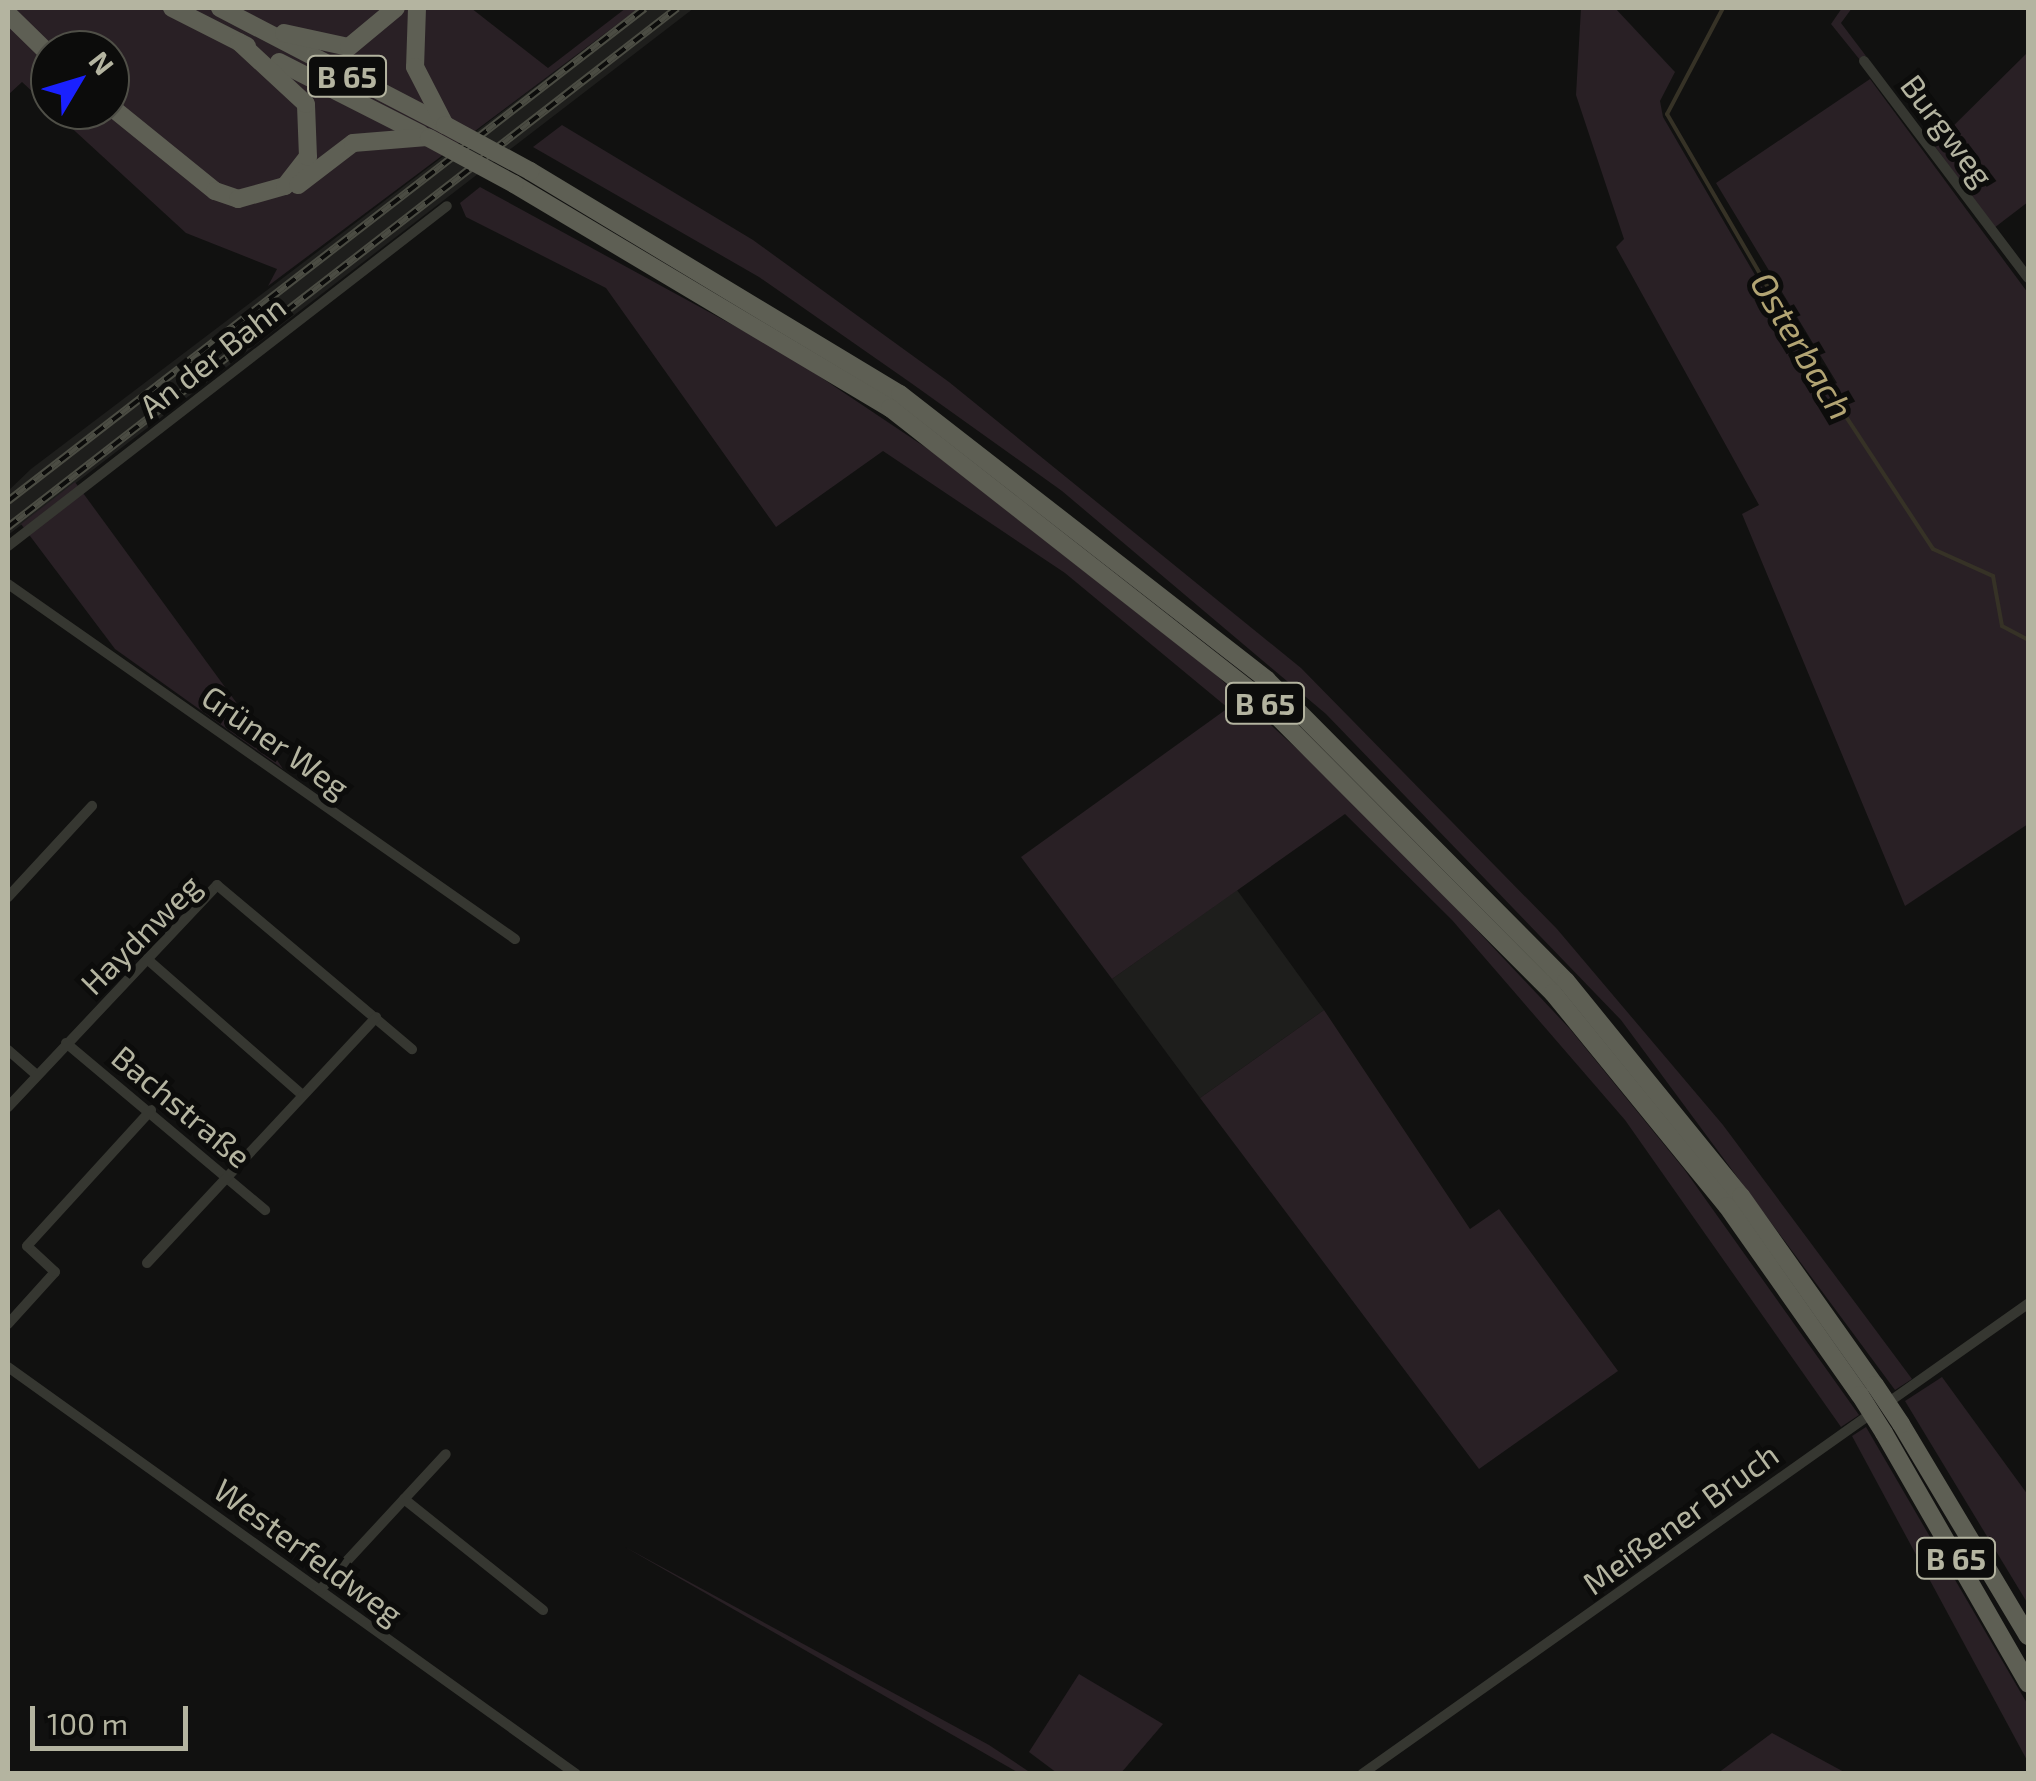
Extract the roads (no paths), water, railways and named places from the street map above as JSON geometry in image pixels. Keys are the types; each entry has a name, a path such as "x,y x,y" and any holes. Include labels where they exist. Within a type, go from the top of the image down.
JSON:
{"highway":[{"name":"B 65","path":"172,8 514,184 890,408 1255,694 1552,993 1727,1206 1867,1390"},
{"name":"B 65","path":"220,8 530,171 900,394 1267,680 1566,980 1741,1196 2028,1636"},
{"path":"250,23 349,47 396,8"},
{"path":"417,8 415,67 445,125"},
{"path":"8,14 30,35"},
{"path":"8,30 30,47"},
{"path":"130,126 215,191 238,198 285,186 308,157 306,104 239,42"},
{"path":"130,129 190,184 237,205 290,192 352,144 428,138"},
{"name":"B 65","path":"1892,1428 2028,1683"}],"street":[{"name":"Burgweg","path":"1864,62 2028,278"},
{"name":"An der Bahn","path":"8,546 447,206"},
{"name":"Grüner Weg","path":"8,584 515,939"},
{"path":"8,898 92,806"},
{"name":"Haydnweg","path":"8,1107 218,885 412,1049"},
{"path":"146,959 301,1094"},
{"path":"147,1263 376,1017"},
{"name":"Bachstraße","path":"66,1043 151,1110 264,1210"},
{"path":"8,1050 37,1075"},
{"path":"8,1324 55,1272 27,1246 151,1110"},
{"name":"Meißener Bruch","path":"1362,1774 2028,1304"},
{"name":"Westerfeldweg","path":"9,1368 576,1774"},
{"path":"320,1590 446,1454"},
{"path":"404,1499 543,1610"}],"waterway":[{"name":"Osterbach","path":"1723,8 1667,114 1820,377 1933,549 1993,576 2002,626 2028,640"}],"railway":[{"path":"8,501 645,8"},
{"path":"8,527 677,8"}]}
